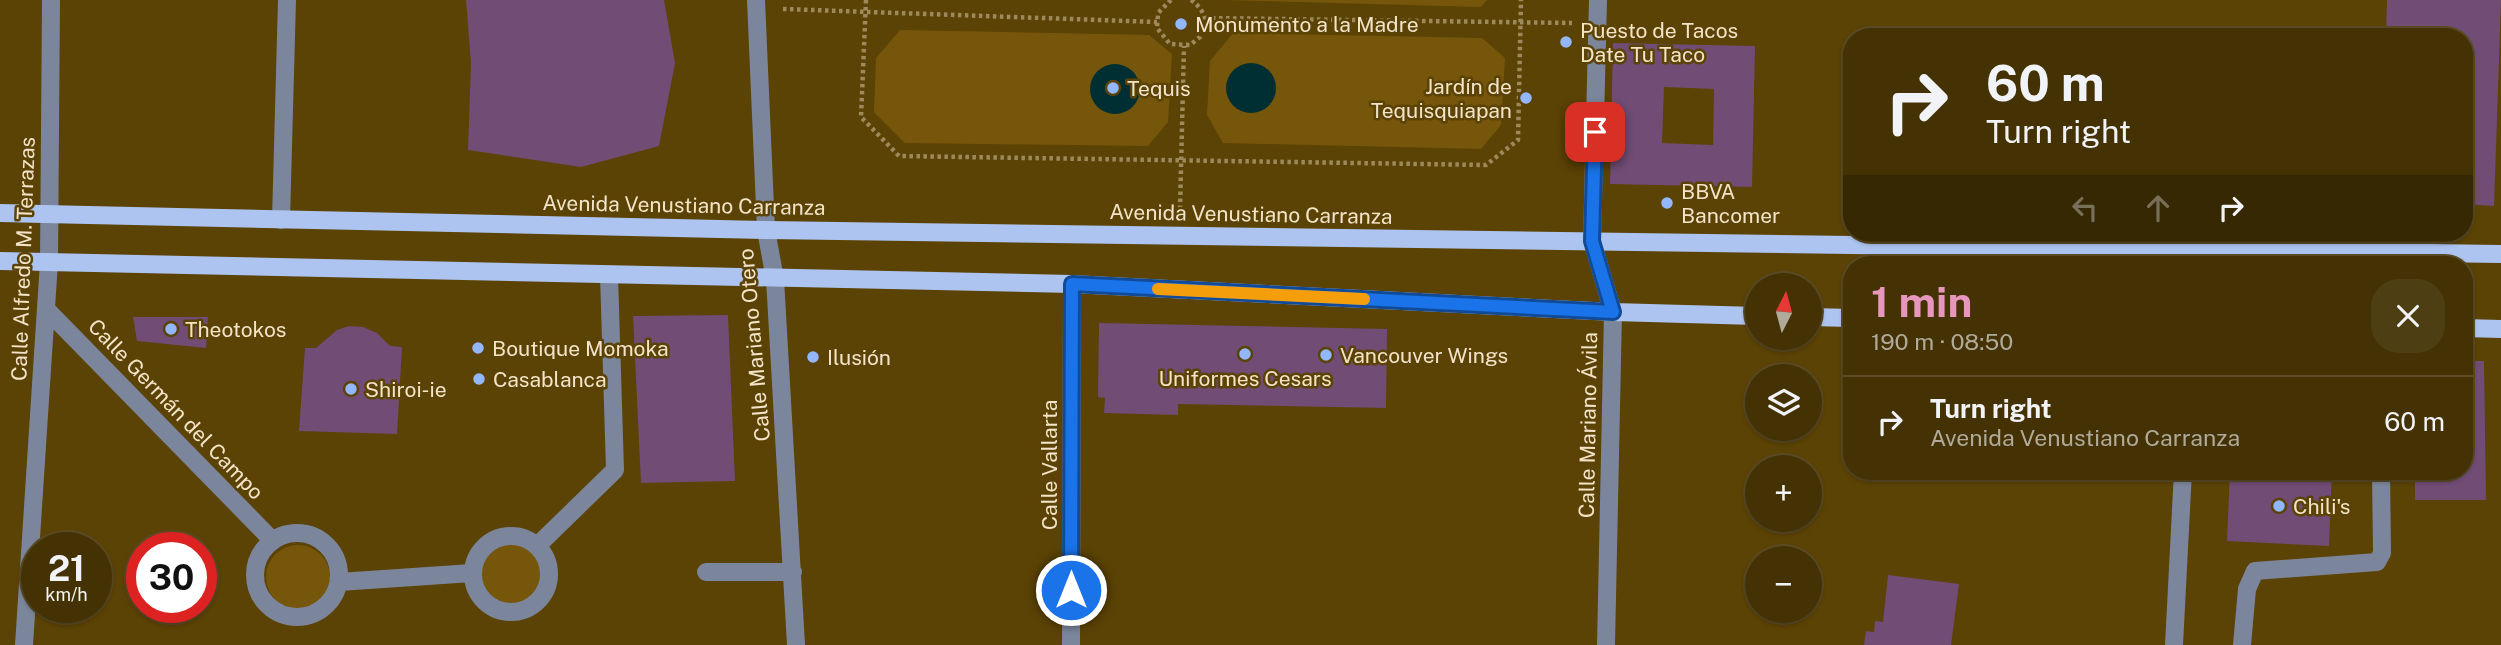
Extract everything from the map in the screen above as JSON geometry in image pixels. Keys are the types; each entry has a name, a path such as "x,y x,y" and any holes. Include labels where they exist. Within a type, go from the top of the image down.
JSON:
{"main road":[{"name":"Avenida Venustiano Carranza","path":"0,213 766,230 2501,254"},
{"path":"0,261 1072,284 1613,312 1745,316"},
{"path":"1822,317 1843,318"},
{"path":"2473,328 2501,330"}],"street":[{"name":"Calle Alfredo M. Terrazas","path":"24,645 51,215 51,0"},
{"path":"281,220 287,0"},
{"name":"Calle Mariano Ávila","path":"1598,0 1592,241 1613,312 1606,645"},
{"name":"Calle Mariano Otero","path":"756,4 766,230 775,279 796,645"},
{"path":"537,546 615,470 609,275"},
{"name":"Calle Vallarta","path":"1071,645 1072,284"},
{"name":"Calle Germán del Campo","path":"47,310 273,541"},
{"path":"2174,645 2183,480"},
{"path":"2242,645 2247,589 2255,571 2377,562 2382,553 2381,480"},
{"path":"300,533 325,544 339,568 339,582 326,606 314,614 287,616 264,601 254,576 263,550 273,541 300,533"},
{"path":"514,536 537,546 545,556 549,581 545,593 526,610 513,612 489,606 480,597 472,573 481,550 490,542 514,536"},
{"path":"706,572 793,572"},
{"path":"339,582 472,573"}],"path":[{"path":"866,0 861,117 899,156 1486,165 1517,140 1521,0"},
{"path":"1171,0 1162,7 1157,22 1165,40 1184,46 1200,37 1205,18 1203,10 1191,0"},
{"path":"756,4 866,12 1157,22"},
{"path":"1205,18 1597,23"},
{"path":"1181,236 1180,159 1184,46"}],"shaded area":[{"path":"1223,0 1487,0 1481,7"},
{"path":"900,30 1149,35 1172,54 1168,122 1148,146 905,143 874,112 876,58"},
{"path":"1233,33 1482,38 1505,58 1501,125 1481,149 1223,143 1207,115 1210,61"},
{"path":"510,541 522,543 533,550 540,561 540,585 533,596 522,603 510,605 498,603 487,596 480,585 478,573 480,561 487,550 498,543"},
{"path":"298,545 310,547 321,554 328,565 328,589 321,600 310,607 298,609 286,607 275,600 268,589 266,577 268,565 275,554 286,547"}],"water":[{"path":"1251,63 1269,70 1276,88 1269,106 1251,113 1233,106 1226,88 1233,70"},
{"path":"1115,64 1133,71 1140,89 1133,107 1115,114 1097,107 1090,89 1097,71"}],"building":[{"path":"466,0 664,0 675,63 659,146 581,167 468,150 471,63"},
{"path":"2387,0 2501,0 2494,206 2473,205 2473,28 2386,28"},
{"path":"1613,43 1755,46 1752,187 1610,184","holes":["1664,87 1714,89 1713,145 1662,143"]},
{"path":"728,315 735,481 641,483 633,316"},
{"name":"Theotokos","path":"133,317 208,317 206,348 137,341"},
{"path":"1099,323 1387,329 1386,408 1178,404 1178,415 1104,413 1105,398 1098,397"},
{"name":"Shiroi-ie","path":"349,326 363,327 377,333 390,346 402,347 397,434 299,431 305,348 316,348 337,330"},
{"path":"2473,361 2484,361 2486,500 2415,500 2415,480 2473,480"},
{"name":"Chili's","path":"2230,480 2332,480 2329,546 2227,541"},
{"path":"1888,575 1959,584 1951,645 1864,645 1866,631 1874,632 1875,621 1883,622"}],"slow traffic":[{"path":"1158,289 1364,299"}],"place":[{"name":"Monumento a la Madre","path":"1181,24"},
{"name":"Puesto de Tacos Date Tu Taco","path":"1566,42"},
{"name":"Tequis","path":"1113,88"},
{"name":"Jardín de Tequisquiapan","path":"1526,98"},
{"name":"BBVA Bancomer","path":"1667,203"},
{"name":"Theotokos","path":"171,329"},
{"name":"Boutique Momoka","path":"478,348"},
{"name":"Uniformes Cesars","path":"1245,354"},
{"name":"Vancouver Wings","path":"1326,355"},
{"name":"Ilusión","path":"813,357"},
{"name":"Casablanca","path":"479,379"},
{"name":"Shiroi-ie","path":"351,389"},
{"name":"Chili's","path":"2279,506"}],"route":[{"path":"1071,590 1072,284 1613,312 1592,241 1595,132"}]}
